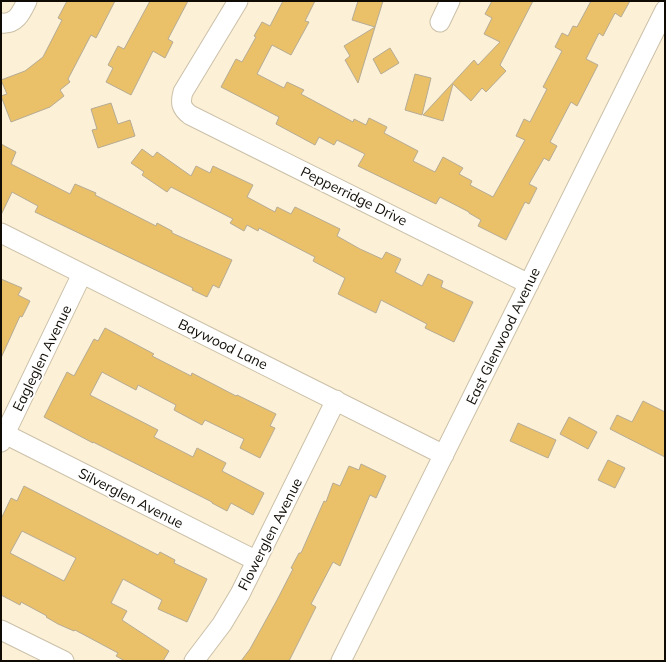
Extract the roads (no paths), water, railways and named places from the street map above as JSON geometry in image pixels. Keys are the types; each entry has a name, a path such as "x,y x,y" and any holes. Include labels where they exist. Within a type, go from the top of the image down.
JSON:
{"street":[{"path":"4,23 14,21 20,15 27,1"},
{"name":"Pepperridge Drive","path":"238,1 183,92 181,105 184,110 190,115 529,284"},
{"path":"440,22 450,1"},
{"name":"East Glenwood Avenue","path":"341,661 665,10"},
{"name":"Baywood Lane","path":"1,234 444,454"},
{"name":"Eagleglen Avenue","path":"3,438 82,274"},
{"name":"Flowerglen Avenue","path":"194,661 230,610 257,561 336,400"},
{"name":"Silverglen Avenue","path":"3,438 257,561"},
{"path":"1,630 64,661"}]}
